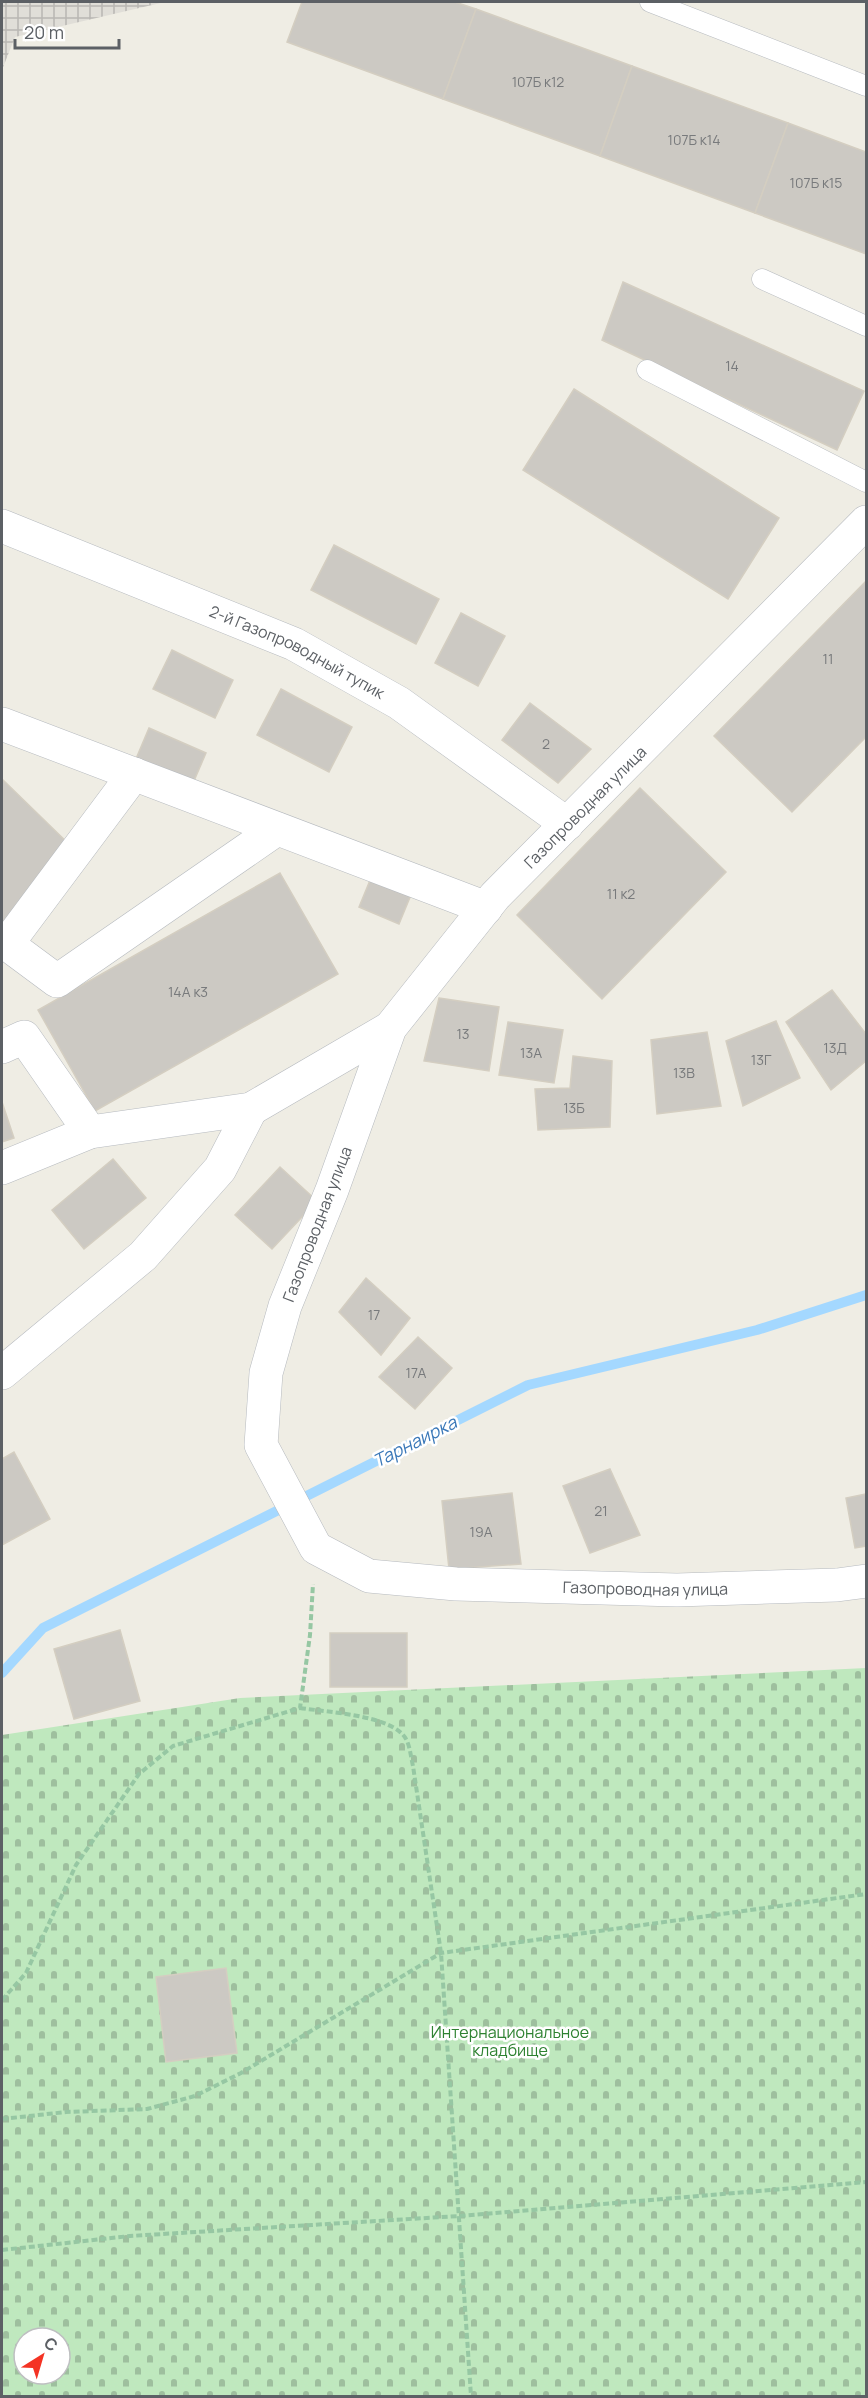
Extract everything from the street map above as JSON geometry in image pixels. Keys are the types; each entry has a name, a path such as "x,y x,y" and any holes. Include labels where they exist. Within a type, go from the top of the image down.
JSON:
{"street":[{"name":"Газопроводная улица","path":"867,522 486,908 390,1028 332,1190 285,1306 266,1373 261,1445 316,1548 369,1576 456,1584 677,1590 837,1585 867,1581"},
{"name":"2-й Газопроводный тупик","path":"2,526 294,644 399,703 567,824"},
{"path":"2,724 486,908"},
{"path":"134,774 7,944 57,981 277,829"},
{"path":"2,1168 90,1132 251,1110 390,1028"},
{"path":"2,1047 24,1037 90,1132"},
{"path":"2,1372 143,1256 220,1169 251,1110"}],"lane":[{"path":"650,2 867,86"},
{"path":"762,279 867,326"},
{"path":"647,370 867,482"}],"path":[{"path":"300,1708 310,1635 316,1548"},
{"path":"2,2000 26,1973 76,1865 139,1774 173,1746 300,1708 380,1721 396,1726 406,1739 413,1766 441,1953 471,2397"},
{"path":"2,2119 66,2112 147,2109 195,2096 241,2073 441,1953 867,1894"},
{"path":"2,2250 130,2236 459,2216 867,2182"}],"shaded area":[{"path":"2,2 165,2 15,37 2,70"}],"green space":[{"name":"Интернациональное кладбище","path":"866,1668 866,2396 2,2396 2,1735 240,1698"}],"building":[{"path":"302,2 455,2 476,9 443,99 287,42"},
{"path":"476,9 632,66 600,156 443,99"},
{"path":"632,66 788,123 755,213 600,156"},
{"path":"788,123 866,152 866,254 755,213"},
{"path":"623,282 864,391 837,450 602,340"},
{"path":"574,389 779,518 728,599 523,470"},
{"path":"334,545 439,599 416,644 311,590"},
{"path":"866,581 866,737 792,812 714,736"},
{"path":"461,613 505,636 478,686 435,663"},
{"path":"172,650 233,680 215,718 153,689"},
{"path":"281,689 352,727 329,772 257,735"},
{"path":"530,703 591,749 558,783 502,740"},
{"path":"149,728 206,753 187,797 130,773"},
{"path":"2,779 77,852 2,929"},
{"path":"640,788 726,872 602,999 517,915"},
{"path":"280,873 338,974 95,1111 38,1010"},
{"path":"373,873 413,890 399,924 359,907"},
{"path":"832,990 866,1034 866,1061 831,1090 786,1022"},
{"path":"439,998 499,1007 489,1071 424,1061"},
{"path":"776,1021 800,1078 743,1106 726,1041"},
{"path":"508,1022 563,1030 554,1083 499,1075"},
{"path":"707,1032 721,1106 657,1114 651,1040"},
{"path":"573,1056 612,1061 610,1127 538,1130 535,1089 570,1088"},
{"path":"2,1102 14,1138 2,1142"},
{"path":"113,1159 146,1198 84,1249 52,1210"},
{"path":"280,1167 317,1201 272,1249 235,1215"},
{"path":"366,1278 410,1318 381,1355 339,1312"},
{"path":"418,1337 452,1368 415,1409 379,1377"},
{"path":"14,1452 50,1519 2,1545 2,1459"},
{"path":"610,1469 640,1535 590,1553 563,1486"},
{"path":"512,1493 521,1564 449,1569 442,1501"},
{"path":"866,1494 866,1546 855,1548 846,1498"},
{"path":"120,1630 140,1701 74,1719 54,1649"},
{"path":"330,1633 407,1633 407,1687 330,1687"},
{"path":"226,1968 237,2053 166,2062 156,1977"}],"waterway":[{"name":"Тарнаирка","path":"2,1673 43,1628 528,1385 757,1330 866,1295"}]}
